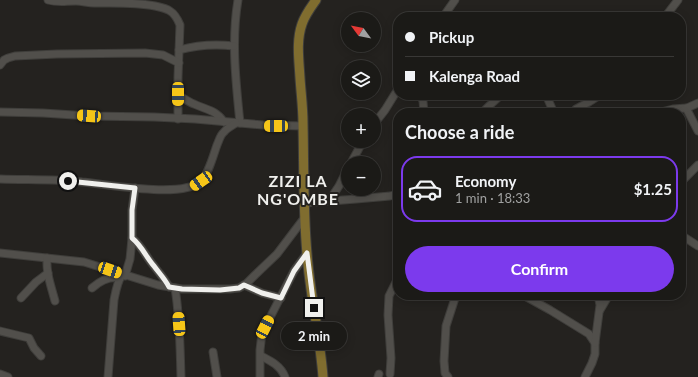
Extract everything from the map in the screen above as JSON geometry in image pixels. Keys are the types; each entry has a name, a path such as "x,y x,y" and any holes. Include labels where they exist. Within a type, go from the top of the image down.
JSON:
{"main road":[{"path":"316,0 302,24 298,52 303,126 307,253 323,377"}],"street":[{"path":"48,0 57,2 76,1 148,5 156,3 171,11 177,18 180,25 178,119"},
{"path":"238,0 234,46 238,123"},
{"path":"446,12 454,0"},
{"path":"669,12 678,0"},
{"path":"180,50 195,46 234,46"},
{"path":"0,64 4,60 4,57 28,54 145,53 163,55 179,63"},
{"path":"178,94 192,104 215,112 224,122"},
{"path":"381,115 393,98"},
{"path":"487,108 496,100"},
{"path":"578,108 592,100"},
{"path":"698,103 686,108 698,131"},
{"path":"0,112 178,119 263,125 303,126"},
{"path":"0,179 81,182 151,190 174,190 187,188 194,186 201,181 213,159 223,132 238,123"},
{"path":"686,177 698,165"},
{"path":"329,201 341,182"},
{"path":"108,377 116,288 118,281 123,276 130,259 132,210 135,188"},
{"path":"305,202 393,195"},
{"path":"0,253 84,262 123,276 172,288 239,288 277,254 305,217"},
{"path":"132,238 139,244 148,256 152,265 172,288 177,300 180,333 181,377"},
{"path":"686,238 698,246"},
{"path":"260,377 260,350 262,333 294,271 307,253"},
{"path":"47,258 47,268 55,301"},
{"path":"21,298 36,282 48,273"},
{"path":"92,288 96,284 109,278 123,276"},
{"path":"244,285 262,293 281,298"},
{"path":"390,374 391,358 388,315 389,296 393,288"},
{"path":"448,377 445,373 444,361 446,326 454,300"},
{"path":"532,300 590,334 595,343"},
{"path":"585,377 595,354 600,305 599,300"},
{"path":"599,312 606,300"},
{"path":"0,331 29,338 34,348 41,356"},
{"path":"213,352 216,377"},
{"path":"261,356 279,367 283,371 285,377"},
{"path":"0,374 8,377"}],"district":[{"name":"ZIZI LA NG'OMBE","path":"298,189"}],"route":[{"path":"68,181 135,188 132,210 132,238 139,244 148,256 152,265 169,287 182,289 220,290 239,288 244,285 262,293 281,298 294,271 307,253 314,308"}]}
